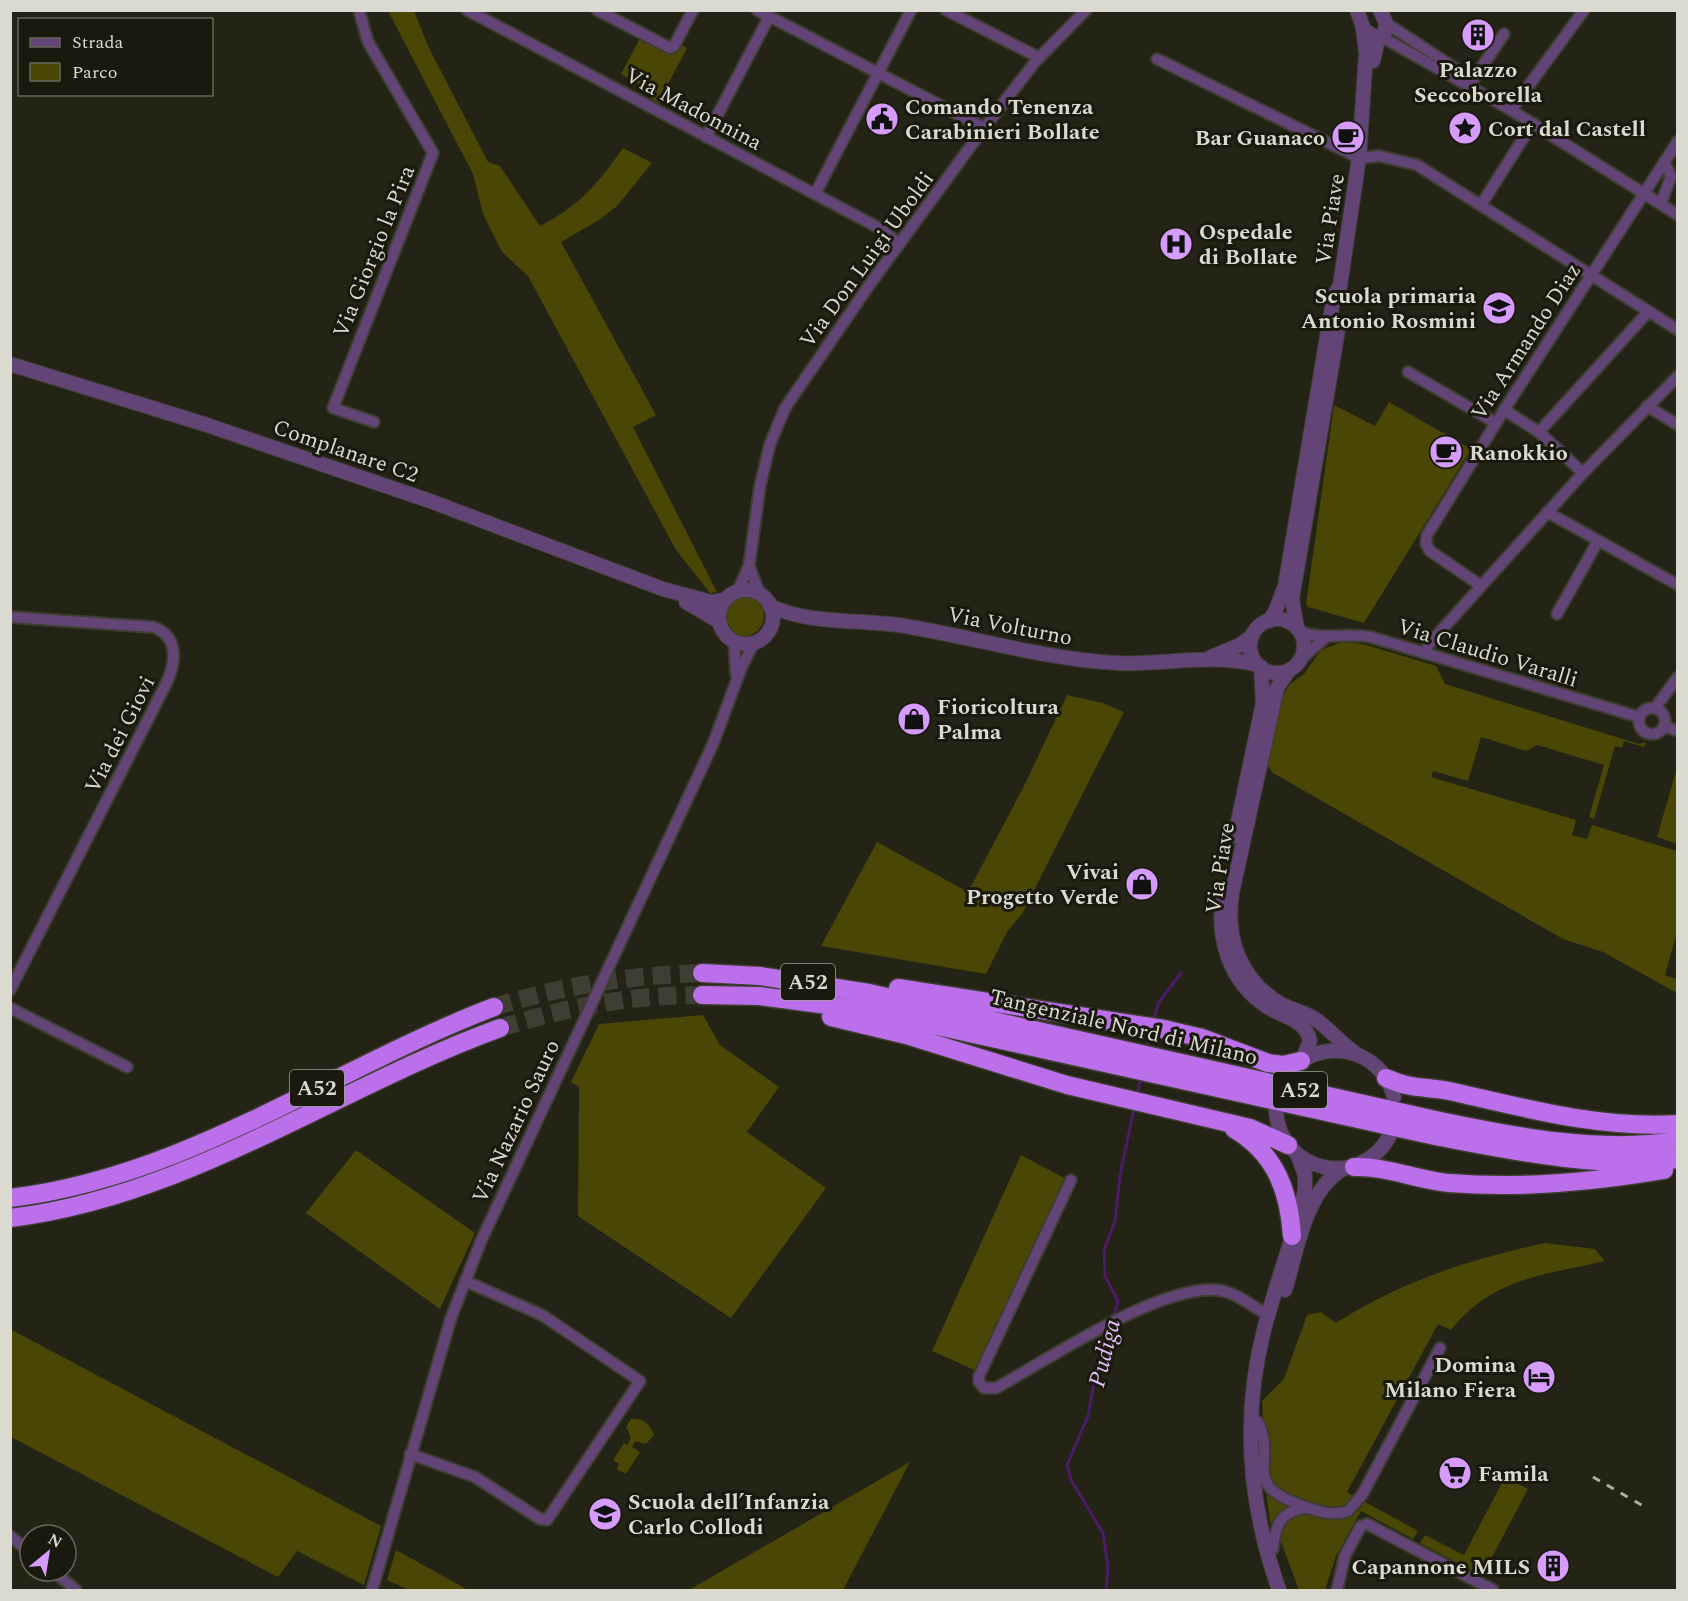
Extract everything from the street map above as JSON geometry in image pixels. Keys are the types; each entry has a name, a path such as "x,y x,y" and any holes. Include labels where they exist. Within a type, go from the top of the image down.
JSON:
{"highway":[{"name":"Tangenziale Nord di Milano","path":"1302,1061 1276,1064 1202,1038 1144,1025 793,973 759,970 702,973 760,976 822,984 1435,1136 1517,1152 1611,1162 1677,1159"},
{"name":"Tangenziale Nord di Milano","path":"1138,1061 865,1010 759,996 702,995 868,1024 1026,1074 1219,1120"},
{"name":"A52","path":"10,1198 78,1186 177,1155 248,1124 425,1034 494,1007"},
{"name":"A52","path":"10,1218 85,1204 183,1173 253,1143 398,1070 500,1028"},
{"name":"Tangenziale Nord di Milano","path":"1158,1066 1521,1136 1611,1145 1677,1141"},
{"path":"1386,1078 1412,1088 1446,1091 1575,1119 1640,1126 1677,1124"},
{"path":"1219,1120 1259,1131 1293,1151"},
{"path":"1219,1120 1245,1135 1272,1162 1287,1195 1292,1236"},
{"path":"1349,1168 1370,1167 1443,1182 1512,1186 1594,1181 1677,1168"}],"street":[{"name":"Via Giorgio la Pira","path":"359,10 360,21 368,42 433,153 333,408 374,423"},
{"path":"597,10 670,48 674,46 693,10"},
{"path":"757,10 984,128"},
{"path":"815,194 911,10"},
{"path":"946,10 1038,57"},
{"name":"Via Don Luigi Uboldi","path":"737,592 749,566 760,486 770,444 781,416 797,388 899,244 1038,57 1086,10"},
{"name":"Via Piave","path":"1298,629 1292,599 1338,328 1342,297 1340,286 1359,158 1366,53 1363,28 1357,10"},
{"path":"1511,110 1584,10"},
{"name":"Via Madonnina","path":"468,11 881,229 899,244"},
{"path":"706,137 769,17"},
{"path":"1363,28 1370,37 1384,31"},
{"path":"1384,31 1677,215"},
{"path":"1384,31 1473,80 1511,110"},
{"name":"Via Piave","path":"1359,158 1365,141 1372,64 1384,31"},
{"path":"1473,80 1504,34"},
{"path":"1156,59 1359,158 1379,156 1409,162 1481,205 1677,330"},
{"path":"1481,205 1533,123"},
{"name":"Via Armando Diaz","path":"1480,585 1430,551 1426,544 1427,535 1504,410 1677,141"},
{"path":"1661,204 1674,172 1664,162"},
{"name":"Via Piave","path":"1269,621 1285,586 1334,295 1340,286"},
{"path":"1539,432 1648,312"},
{"name":"Complanare C2","path":"10,364 204,424 430,501 663,589 711,602 725,600"},
{"path":"1408,372 1496,423"},
{"path":"1424,653 1480,585 1583,473 1677,376"},
{"path":"1647,406 1677,425"},
{"path":"1504,410 1539,432 1583,473"},
{"path":"1547,512 1677,585"},
{"path":"1557,614 1599,541"},
{"name":"Via Don Luigi Uboldi","path":"749,566 760,594"},
{"name":"Complanare C2","path":"663,589 720,622"},
{"path":"749,591 760,594 770,606 772,618 769,630 754,643 734,641 724,633 720,622 720,610 725,600 737,592 749,591"},
{"name":"Via Volturno","path":"770,606 808,618 905,626 1082,660 1162,663 1206,659 1260,666"},
{"name":"Via dei Giovi","path":"10,617 153,627 168,637 174,656 167,682 10,990"},
{"name":"Via Volturno","path":"769,630 808,618"},
{"path":"1301,659 1304,646 1298,629 1284,620 1269,621 1259,626 1252,636 1251,651 1260,666 1277,673 1289,670 1325,638"},
{"name":"Via Claudio Varalli","path":"1298,629 1325,638 1358,634 1639,717"},
{"name":"Via Volturno","path":"1206,659 1240,645 1252,636"},
{"name":"Via Nazario Sauro","path":"734,641 735,683"},
{"name":"Via Nazario Sauro","path":"372,1590 451,1318 481,1241 717,736 735,683 754,643"},
{"name":"Via Piave","path":"1260,666 1263,703 1222,898 1220,926 1230,963 1248,991 1264,1005 1296,1021 1306,1030 1309,1046 1302,1061"},
{"name":"Via Piave","path":"1289,670 1277,688 1235,881 1230,908 1233,940 1245,969 1264,992 1285,1006 1316,1020 1339,1042 1374,1064 1386,1078"},
{"path":"1655,708 1677,677"},
{"path":"1655,708 1663,713 1664,726 1655,734 1646,733 1639,725 1639,717 1645,709 1655,708"},
{"path":"1664,726 1677,730"},
{"path":"10,1008 127,1066"},
{"path":"1286,1076 1302,1061 1329,1050 1358,1055"},
{"path":"1386,1078 1394,1097"},
{"path":"1276,1111 1278,1127 1293,1151 1306,1184 1268,1315 1253,1384 1249,1443 1260,1530 1279,1590"},
{"path":"1287,1590 1273,1549 1261,1488 1257,1422 1264,1366 1307,1221 1321,1190 1331,1177 1373,1157 1389,1137"},
{"path":"1293,1151 1319,1167 1349,1168"},
{"path":"1071,1180 981,1371 979,1382 986,1389 996,1388 1120,1319 1170,1299 1209,1290 1230,1293 1268,1315"},
{"path":"410,1454 475,1477 540,1519 547,1520 640,1381 542,1315 465,1281"},
{"path":"1257,1422 1262,1432 1263,1470 1267,1483 1281,1497 1309,1508 1339,1514 1355,1505 1440,1347"},
{"path":"1273,1549 1274,1531 1281,1518 1293,1511 1309,1508"},
{"path":"1338,1590 1342,1567 1352,1539 1361,1526 1372,1526 1493,1590"}],"green space":[{"path":"388,11 414,11 429,48 488,162 500,166 540,226 566,210 587,193 623,148 652,163 617,206 599,220 561,242 656,415 633,427 717,592 710,593 676,550 528,276 502,252 483,214 473,174"},
{"path":"640,38 672,55 680,44 687,48 661,97 660,104 650,98 653,92 621,74"},
{"path":"1389,402 1471,449 1364,623 1308,607 1306,604 1334,405 1375,426"},
{"path":"744,596 758,602 764,616 758,630 744,636 730,630 724,616 730,602"},
{"path":"1342,642 1363,644 1436,666 1445,684 1639,744 1646,742 1644,747 1624,741 1622,748 1615,746 1594,819 1589,817 1604,765 1537,745 1526,751 1481,737 1468,781 1433,771 1431,777 1576,820 1572,835 1587,839 1592,825 1677,851 1677,932 1665,975 1677,979 1677,993 1603,952 1563,939 1273,773 1266,763 1282,697 1290,684 1304,674 1321,650"},
{"path":"1067,695 1103,703 1124,712 1022,914 1007,932 986,974 821,946 877,842 968,892 1026,782"},
{"path":"1677,768 1677,844 1657,837"},
{"path":"703,1015 720,1045 779,1087 747,1132 826,1188 731,1318 578,1216 579,1087 571,1082 599,1024"},
{"path":"356,1150 475,1233 440,1309 306,1213"},
{"path":"1021,1155 1068,1180 977,1371 932,1351"},
{"path":"1545,1243 1595,1249 1605,1261 1520,1281 1484,1299 1451,1330 1438,1324 1347,1492 1354,1497 1347,1505 1331,1507 1278,1491 1267,1475 1262,1401 1284,1379 1307,1315 1321,1312 1336,1323 1386,1295 1437,1273 1490,1256"},
{"path":"10,1329 381,1526 364,1585 297,1551 278,1577 11,1437"},
{"path":"631,1419 646,1422 654,1435 646,1444 635,1441 632,1447 640,1452 626,1474 617,1469 619,1464 613,1460 624,1443 627,1445 631,1438 626,1427"},
{"path":"910,1462 843,1590 689,1590"},
{"path":"1505,1477 1528,1489 1482,1576 1420,1543 1425,1535 1464,1555"},
{"path":"1266,1490 1289,1506 1272,1524 1270,1522"},
{"path":"1365,1502 1418,1531 1413,1539 1361,1511 1336,1556 1325,1590 1299,1590 1280,1539 1286,1520 1303,1513 1344,1518 1358,1511"},
{"path":"396,1550 468,1590 409,1590 387,1580"}],"waterway":[{"name":"Pudiga","path":"1153,1020 1159,1002 1181,973"},
{"name":"Pudiga","path":"1147,1049 1151,1032"},
{"name":"Pudiga","path":"1137,1096 1141,1076"},
{"name":"Pudiga","path":"1113,1319 1118,1301 1105,1276 1104,1250 1115,1221 1120,1175 1134,1109"},
{"name":"Pudiga","path":"1106,1590 1108,1567 1103,1533 1071,1480 1067,1465 1088,1416 1096,1373 1110,1328"}],"tunnel":[{"path":"494,1007 545,993 596,983 649,976 702,973"},
{"path":"500,1028 575,1008 650,997 702,995"}],"railway":[{"path":"1593,1477 1645,1507"}],"place":[{"name":"Palazzo Seccoborella","path":"1478,35"},
{"name":"Comando Tenenza Carabinieri Bollate","path":"882,119"},
{"name":"Cort dal Castell","path":"1465,128"},
{"name":"Bar Guanaco","path":"1348,137"},
{"name":"Ospedale di Bollate","path":"1176,244"},
{"name":"Scuola primaria Antonio Rosmini","path":"1499,308"},
{"name":"Ranokkio","path":"1446,452"},
{"name":"Fioricoltura Palma","path":"914,719"},
{"name":"Vivai Progetto Verde","path":"1142,884"},
{"name":"Domina Milano Fiera","path":"1539,1377"},
{"name":"Famila","path":"1455,1473"},
{"name":"Scuola dell’Infanzia Carlo Collodi","path":"605,1514"},
{"name":"Capannone MILS","path":"1553,1566"}]}
